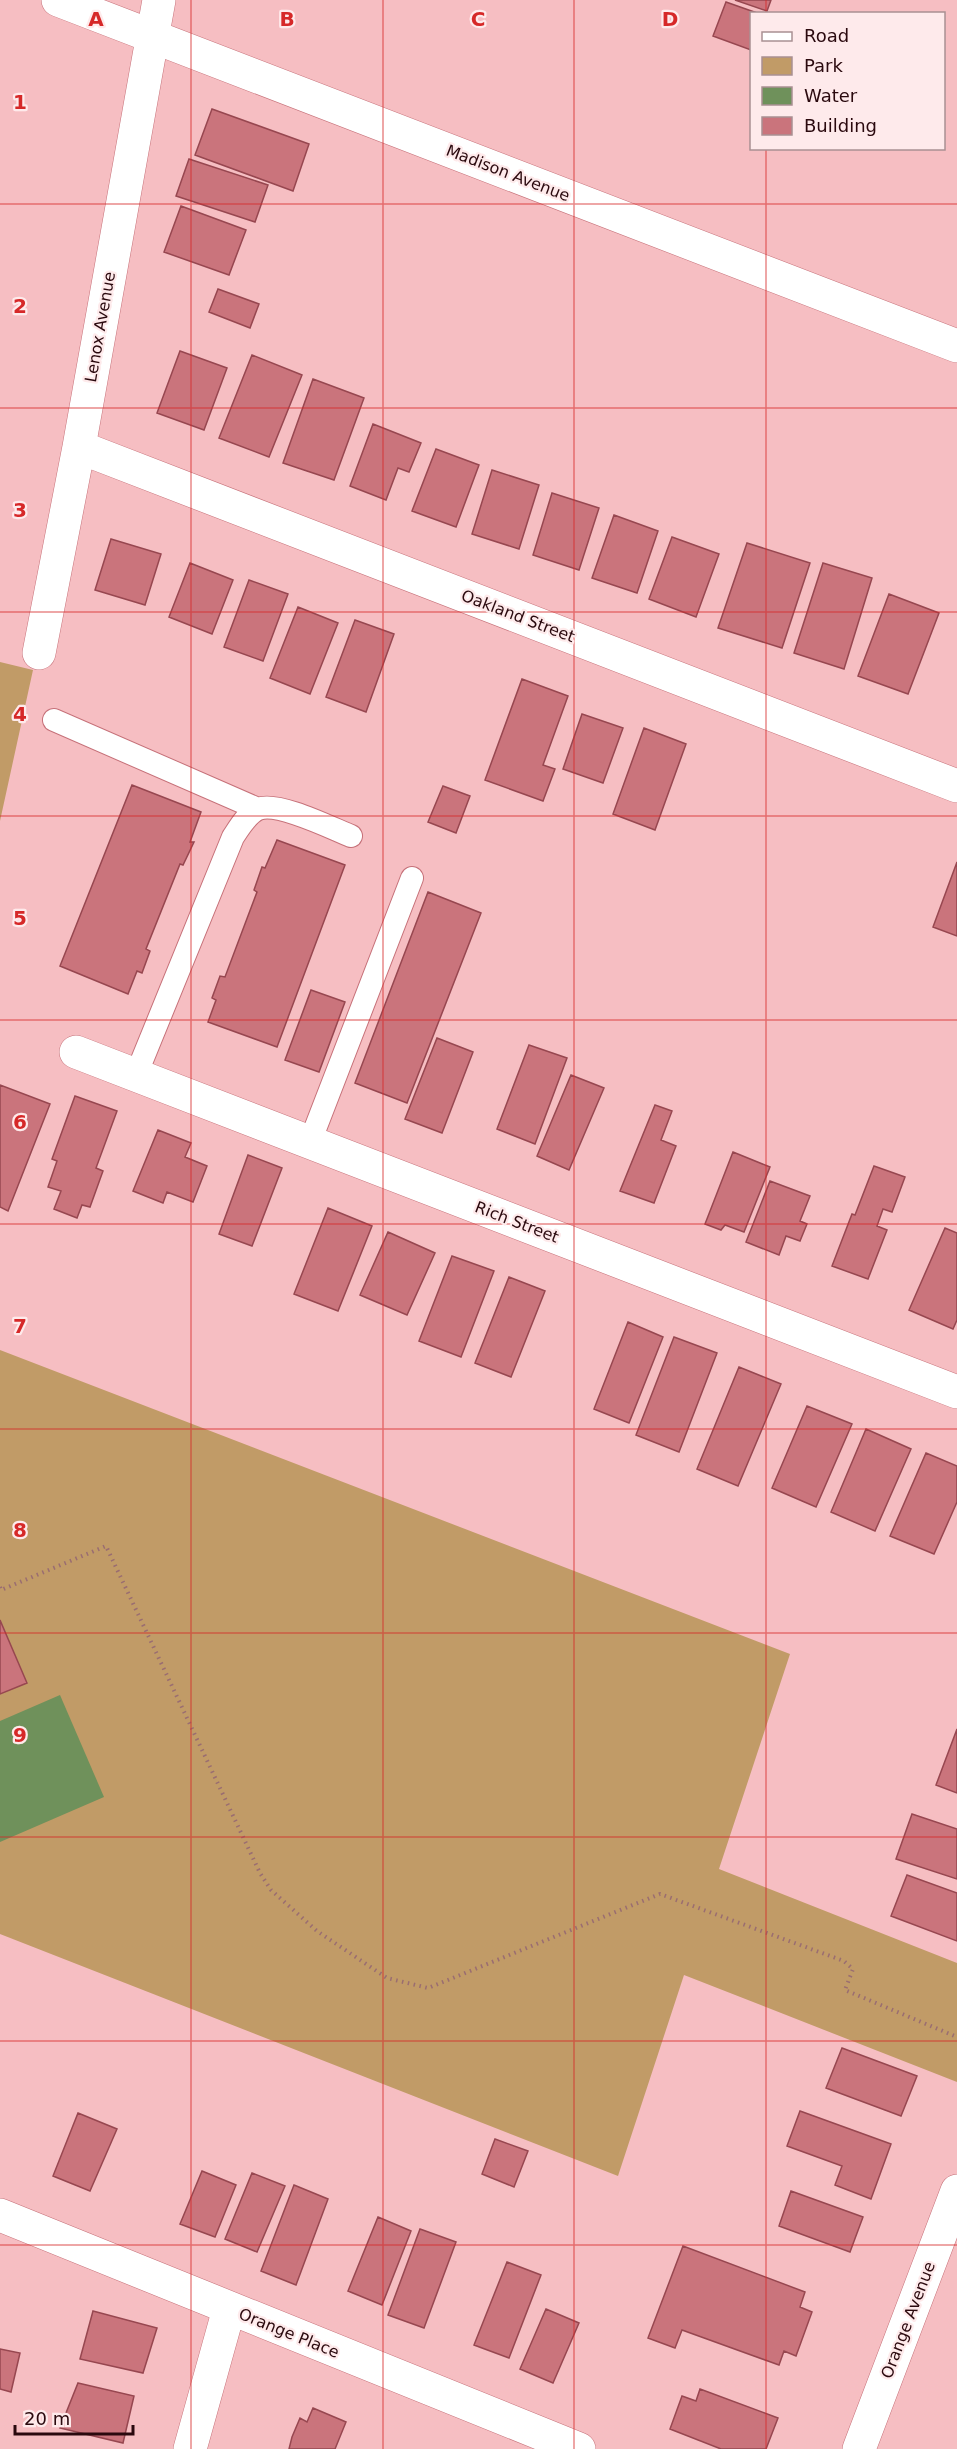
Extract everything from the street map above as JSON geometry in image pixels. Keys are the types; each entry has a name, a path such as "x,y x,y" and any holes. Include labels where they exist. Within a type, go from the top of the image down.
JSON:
{"street":[{"name":"Madison Avenue","path":"58,0 957,346"},
{"name":"Lenox Avenue","path":"39,653 79,447 159,0"},
{"name":"Oakland Street","path":"79,447 957,786"},
{"name":"Rich Street","path":"76,1052 957,1392"},
{"name":"Orange Avenue","path":"859,2449 957,2191"},
{"name":"Orange Place","path":"0,2215 579,2449"},
{"path":"190,2449 229,2309"}],"lane":[{"path":"54,720 258,809 279,808 351,836"},
{"path":"136,1075 233,837 243,822 258,809"},
{"path":"310,1142 412,878"}],"path":[{"path":"0,1587 1,1590 106,1546 260,1873 271,1890 317,1932 387,1978 428,1988 660,1894 844,1961 853,1969 845,1990 957,2037"}],"green space":[{"path":"0,662 33,670 0,821"},
{"path":"0,1350 790,1654 719,1869 957,1963 957,2082 684,1975 618,2176 0,1934"}],"water":[{"path":"60,1695 104,1797 0,1842 0,1721"}],"building":[{"path":"735,0 771,0 767,11"},
{"path":"726,2 754,12 750,12 750,50 713,36"},
{"path":"212,109 309,144 293,191 195,155"},
{"path":"189,159 268,185 255,222 176,196"},
{"path":"181,206 246,230 229,275 164,252"},
{"path":"218,289 259,304 250,328 209,312"},
{"path":"180,351 227,368 204,430 157,413"},
{"path":"252,355 302,375 269,457 219,438"},
{"path":"313,379 364,398 334,480 283,463"},
{"path":"373,424 421,443 409,472 398,468 386,500 350,486"},
{"path":"436,449 479,465 456,527 412,511"},
{"path":"492,470 539,485 519,549 472,534"},
{"path":"552,493 599,508 579,570 533,555"},
{"path":"614,515 658,531 637,593 592,578"},
{"path":"672,537 719,554 696,617 649,599"},
{"path":"111,539 161,554 145,605 95,590"},
{"path":"747,543 810,563 782,648 718,628"},
{"path":"190,563 233,580 212,634 169,617"},
{"path":"823,563 872,578 844,669 794,653"},
{"path":"249,580 288,594 263,661 224,647"},
{"path":"889,594 939,613 908,694 858,676"},
{"path":"298,607 338,623 310,694 270,678"},
{"path":"355,620 394,634 366,712 326,697"},
{"path":"522,679 568,696 543,765 555,769 543,801 485,780"},
{"path":"582,714 623,728 603,783 563,769"},
{"path":"644,728 686,744 655,830 613,814"},
{"path":"132,785 201,812 190,842 194,842 183,865 180,864 146,949 150,951 142,973 137,971 128,994 60,966"},
{"path":"443,786 470,796 456,833 428,822"},
{"path":"277,840 345,865 277,1047 208,1022 216,1000 212,998 220,976 225,977 257,892 254,890 262,867 265,868"},
{"path":"957,862 957,936 933,927"},
{"path":"428,892 481,913 407,1103 355,1083"},
{"path":"311,990 345,1002 319,1072 285,1060"},
{"path":"437,1038 473,1052 442,1133 405,1119"},
{"path":"529,1045 567,1058 535,1144 497,1129"},
{"path":"571,1075 604,1088 569,1170 537,1156"},
{"path":"0,1085 50,1104 8,1211 0,1207"},
{"path":"75,1096 117,1111 96,1168 103,1171 90,1207 82,1205 77,1218 54,1209 61,1191 48,1187 57,1161 52,1159"},
{"path":"655,1105 672,1111 661,1140 676,1146 654,1203 620,1191"},
{"path":"158,1130 191,1143 185,1157 207,1166 193,1202 167,1192 163,1203 133,1191"},
{"path":"733,1152 770,1167 744,1232 725,1225 721,1230 705,1224"},
{"path":"248,1155 282,1168 252,1246 219,1234"},
{"path":"874,1166 905,1177 892,1212 883,1209 877,1226 887,1230 868,1279 832,1266"},
{"path":"770,1181 810,1196 800,1221 807,1224 800,1241 786,1236 779,1255 746,1242"},
{"path":"328,1208 372,1226 338,1311 294,1294"},
{"path":"945,1228 957,1233 957,1320 953,1329 909,1310"},
{"path":"388,1232 435,1253 407,1315 360,1295"},
{"path":"452,1256 494,1271 461,1357 419,1341"},
{"path":"509,1277 545,1291 511,1377 475,1363"},
{"path":"628,1322 663,1337 629,1423 594,1409"},
{"path":"674,1337 717,1353 679,1452 636,1435"},
{"path":"739,1367 781,1384 738,1486 697,1469"},
{"path":"807,1406 852,1424 816,1507 772,1488"},
{"path":"866,1429 911,1449 875,1531 831,1512"},
{"path":"926,1453 957,1466 957,1502 934,1554 890,1536"},
{"path":"0,1620 27,1683 0,1694"},
{"path":"957,1729 957,1793 936,1785"},
{"path":"912,1814 957,1829 957,1879 896,1859"},
{"path":"907,1875 957,1893 957,1941 891,1916"},
{"path":"842,2048 917,2076 901,2116 826,2088"},
{"path":"800,2111 891,2144 871,2199 835,2185 842,2166 787,2146"},
{"path":"78,2113 117,2129 90,2191 53,2176"},
{"path":"495,2139 528,2151 514,2187 482,2174"},
{"path":"202,2171 236,2185 215,2237 180,2224"},
{"path":"252,2173 285,2186 257,2252 225,2239"},
{"path":"294,2185 328,2199 296,2285 261,2271"},
{"path":"791,2191 863,2217 850,2252 779,2226"},
{"path":"378,2217 411,2231 382,2305 348,2291"},
{"path":"420,2229 456,2242 424,2328 388,2315"},
{"path":"683,2246 805,2292 800,2307 812,2312 796,2356 784,2351 779,2365 682,2330 675,2348 648,2338"},
{"path":"507,2262 541,2275 509,2358 474,2345"},
{"path":"546,2309 579,2323 553,2383 520,2369"},
{"path":"93,2311 157,2328 143,2373 80,2359"},
{"path":"0,2349 20,2353 11,2392 0,2389"},
{"path":"78,2383 134,2396 123,2443 60,2428"},
{"path":"700,2389 778,2418 766,2449 721,2449 670,2429 682,2396 696,2401"},
{"path":"313,2408 346,2422 335,2449 289,2449 300,2418 307,2422"}]}
